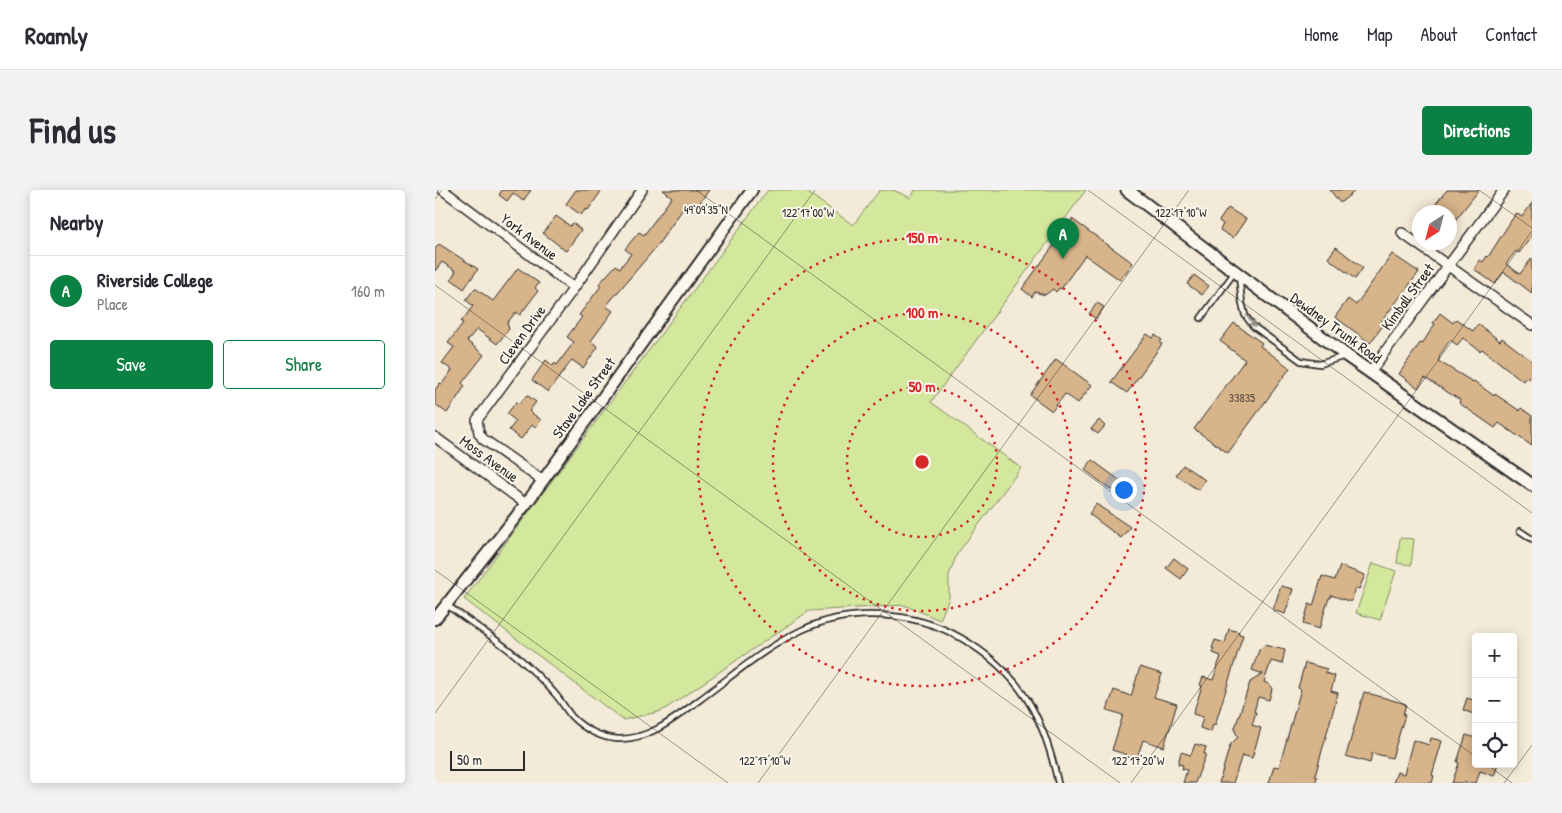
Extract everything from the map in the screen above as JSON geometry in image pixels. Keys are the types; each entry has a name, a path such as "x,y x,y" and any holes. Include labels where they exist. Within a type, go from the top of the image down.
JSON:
{"main road":[{"name":"Dewdney Trunk Road","path":"1127,190 1347,356 1532,485"}],"street":[{"name":"York Avenue","path":"443,190 574,288"},
{"name":"Cleven Drive","path":"543,480 483,439 479,433 477,420 574,288 642,190"},
{"name":"Stave Lake Street","path":"435,619 526,504 752,190"},
{"name":"Kimball Street","path":"1370,372 1504,190"},
{"path":"1402,233 1532,325"},
{"name":"Moss Avenue","path":"435,437 526,504"}],"lane":[{"path":"1201,318 1237,273"},
{"path":"1237,273 1245,315 1253,326 1301,361 1320,364 1347,356"},
{"path":"1520,532 1532,539"},
{"path":"446,604 518,658 582,725 606,737 618,739 644,735 667,724 764,653 802,630 840,619 859,616 890,616 927,624 955,634 989,656 1018,686 1041,724 1058,783"}],"green space":[{"path":"768,190 804,190 853,225 880,190 893,190 911,198 915,190 1086,190 931,402 1021,468 957,554 949,575 949,598 940,620 904,605 809,611 662,711 623,720 464,599"},
{"path":"1400,538 1414,539 1411,565 1397,563"},
{"path":"1373,563 1396,571 1380,620 1356,613"}],"building":[{"path":"502,190 531,190 523,201 513,193 507,201 499,195"},
{"path":"576,190 602,190 588,210 586,209 581,215 566,204"},
{"path":"663,190 709,190 693,212 685,206 657,246 606,306 613,311 591,341 598,347 583,368 572,360 548,392 532,380 546,360 553,366 555,363 557,365 574,342 567,337 582,317 579,315 601,286 599,284 616,265 620,268 631,254 625,249 639,232 644,235 672,197"},
{"path":"1330,190 1356,190 1340,203"},
{"path":"1447,190 1479,190 1457,218 1457,205 1435,205"},
{"path":"1532,203 1532,236 1519,253 1516,251 1506,264 1520,274 1532,258 1532,293 1504,272 1495,284 1474,269 1480,260 1483,262 1488,257 1516,213 1522,217"},
{"path":"1228,208 1246,219 1233,238 1220,230 1223,224 1219,221"},
{"path":"556,216 570,226 573,223 581,230 566,251 543,233"},
{"path":"1072,219 1133,263 1120,280 1085,255 1061,289 1059,288 1056,292 1053,289 1045,295 1035,292 1032,297 1022,289"},
{"path":"439,244 478,269 464,289 451,279 456,271 442,262 435,271 435,249"},
{"path":"1336,247 1363,268 1355,279 1328,258"},
{"path":"1392,254 1419,272 1381,322 1384,324 1370,343 1335,317 1348,299 1356,305"},
{"path":"518,268 539,283 535,288 538,291 520,315 516,312 507,323 509,329 497,344 477,329 467,341 484,355 462,383 465,386 447,413 435,404 435,390 452,370 442,363 454,347 448,343 473,306 466,300 475,288 493,301"},
{"path":"1194,275 1209,286 1202,295 1187,284"},
{"path":"1097,303 1104,307 1096,319 1089,314"},
{"path":"1440,313 1453,323 1456,319 1473,331 1478,324 1500,341 1502,338 1532,361 1532,375 1529,379 1526,377 1523,381 1482,349 1480,351 1463,338 1457,345 1450,340 1438,361 1474,381 1494,396 1495,394 1520,411 1521,408 1532,416 1532,446 1499,423 1495,428 1459,403 1460,400 1425,378 1418,388 1399,374 1420,343 1422,344"},
{"path":"1234,323 1262,343 1260,346 1290,368 1228,453 1194,429 1245,360 1220,341"},
{"path":"1147,334 1153,338 1155,335 1162,340 1160,343 1162,344 1127,393 1111,382"},
{"path":"1056,359 1092,385 1078,403 1065,394 1052,411 1030,395"},
{"path":"527,395 536,402 529,411 541,420 536,427 532,425 521,439 509,430 516,421 507,414 516,402 520,403"},
{"path":"1099,420 1105,426 1098,434 1091,429"},
{"path":"1092,460 1126,485 1118,495 1085,470"},
{"path":"1183,465 1205,480 1198,490 1176,475"},
{"path":"1096,504 1130,527 1121,538 1089,514"},
{"path":"1174,558 1188,569 1181,579 1166,568"},
{"path":"1340,566 1365,575 1359,589 1356,588 1351,602 1331,595 1319,629 1303,624 1309,604 1313,606 1322,576 1335,580"},
{"path":"1281,586 1293,589 1285,614 1273,610"},
{"path":"1229,629 1243,635 1215,725 1213,724 1211,732 1200,728 1203,717 1193,714 1203,677 1213,680 1221,656 1213,653 1214,649 1212,648 1215,640 1225,643"},
{"path":"1264,645 1285,650 1282,664 1271,661 1264,682 1269,684 1272,689 1269,700 1258,697 1252,725 1261,728 1252,758 1242,755 1233,783 1219,783 1230,745 1238,737 1235,728 1250,682 1263,674 1252,670 1259,650"},
{"path":"1305,663 1327,669 1325,673 1335,676 1331,691 1338,693 1315,776 1317,777 1315,783 1269,783 1274,766 1279,767 1301,689 1298,688"},
{"path":"1140,667 1162,674 1154,697 1177,704 1164,747 1143,740 1137,758 1112,750 1123,715 1107,710 1114,690 1131,696"},
{"path":"1364,692 1406,704 1403,715 1405,715 1392,758 1372,753 1370,763 1346,756"},
{"path":"1467,698 1472,700 1472,713 1463,710"},
{"path":"1466,735 1472,737 1472,768 1497,768 1494,776 1480,771 1476,783 1452,783 1459,763 1457,762"},
{"path":"1431,738 1442,741 1432,775 1434,776 1432,783 1393,783 1397,772 1404,774 1413,740 1429,745"},
{"path":"1195,744 1206,747 1204,754 1206,754 1195,783 1183,783 1187,770 1182,769 1183,765 1178,764 1181,752 1191,755"}],"place":[{"name":"Riverside College","path":"1063,259"}]}
